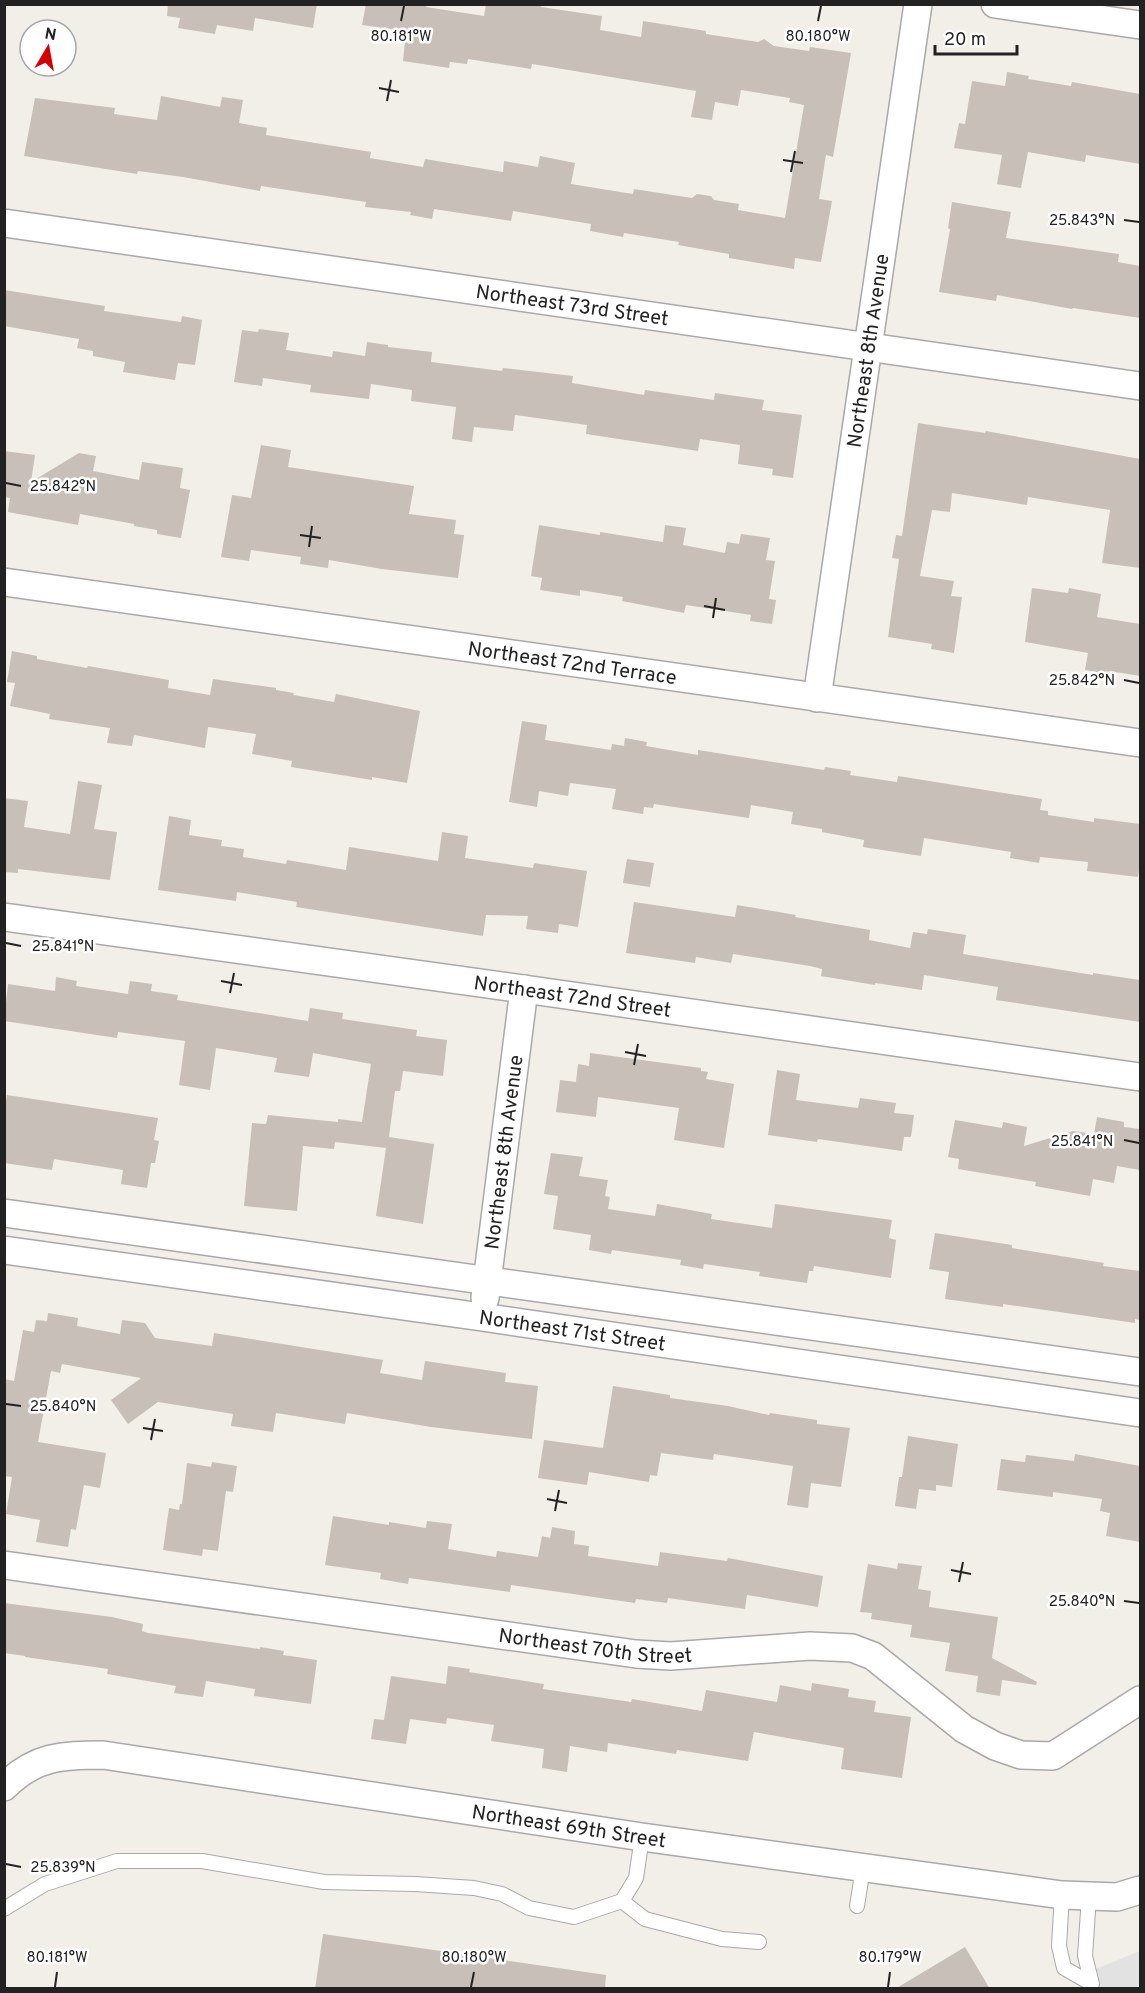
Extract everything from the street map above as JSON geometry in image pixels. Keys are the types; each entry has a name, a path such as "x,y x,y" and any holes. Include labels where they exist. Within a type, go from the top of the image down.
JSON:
{"street":[{"name":"Northeast 8th Avenue","path":"817,698 918,4"},
{"path":"995,4 1140,24"},
{"name":"Northeast 73rd Street","path":"4,223 1140,386"},
{"name":"Northeast 72nd Terrace","path":"4,582 1140,743"},
{"name":"Northeast 72nd Street","path":"4,917 1140,1077"},
{"name":"Northeast 8th Avenue","path":"482,1317 524,989"},
{"name":"Northeast 71st Street","path":"4,1213 1140,1372"},
{"name":"Northeast 71st Street","path":"4,1250 1140,1413"},
{"name":"Northeast 70th Street","path":"4,1565 636,1654 671,1656 810,1646 852,1648 873,1656 964,1729 995,1746 1021,1755 1053,1756 1140,1700"},
{"name":"Northeast 69th Street","path":"4,1787 16,1775 44,1760 74,1755 103,1755 642,1837 1062,1895 1117,1897 1140,1890"}],"lane":[{"path":"4,1909 45,1884 117,1861 202,1861 324,1882 474,1888 502,1894 529,1908 574,1917 622,1901 636,1878 642,1837"},
{"path":"857,1906 863,1868"},
{"path":"1062,1895 1059,1946 1064,1968 1094,1986"},
{"path":"1089,1896 1084,1956 1094,1986"},
{"path":"622,1901 645,1919 722,1939 759,1942"}],"shaded area":[{"path":"1140,1951 1140,1988 1086,1988 1081,1975"}],"building":[{"path":"168,4 317,4 313,28 255,18 253,31 217,25 215,34 178,28 180,18 167,16"},
{"path":"366,4 427,4 426,7 484,16 486,4 541,4 541,7 602,16 600,30 641,37 643,21 758,42 764,39 774,46 809,51 810,47 851,53 833,157 826,155 819,199 832,201 821,262 795,258 794,269 729,258 729,254 678,245 679,242 624,233 623,237 590,231 591,224 513,211 511,221 434,209 432,219 410,215 411,212 365,207 366,202 261,186 260,191 183,177 138,171 137,174 24,156 35,98 115,108 114,114 157,120 161,96 220,107 222,97 243,100 239,123 267,128 266,135 371,152 370,158 423,167 425,159 503,172 504,161 538,167 540,156 575,163 571,184 633,194 634,189 692,198 697,194 711,196 714,200 739,204 738,210 785,218 804,105 789,102 790,98 741,90 738,106 715,102 712,120 691,117 696,91 532,64 531,69 468,59 467,64 450,62 449,68 403,61 406,31 362,25"},
{"path":"1007,72 1029,76 1028,79 1071,86 1072,82 1140,94 1140,164 1086,155 1085,162 1028,152 1021,188 997,184 1002,155 954,148 959,123 965,124 972,81 1005,86"},
{"path":"952,202 1011,212 1006,238 1119,254 1118,262 1140,266 1140,318 1072,309 997,295 996,301 939,292 950,229 948,228"},
{"path":"4,290 105,306 104,311 181,322 182,316 202,320 195,365 178,363 175,380 123,372 125,362 93,356 93,351 77,348 79,339 4,326"},
{"path":"259,329 289,333 286,350 332,357 333,351 365,356 367,342 432,352 431,362 502,371 503,368 573,376 572,383 644,395 645,390 714,400 715,393 764,400 762,410 802,415 793,478 772,475 773,469 738,464 740,445 700,439 698,451 586,434 587,425 515,415 513,431 474,427 472,442 452,439 456,407 411,401 412,390 371,384 369,399 310,392 311,385 263,378 262,386 234,382 242,330 258,332"},
{"path":"918,423 985,433 986,431 1140,459 1140,568 1102,563 1110,510 1028,497 1027,505 952,493 950,512 932,510 920,576 954,581 951,596 962,597 954,653 931,649 932,644 888,637 899,559 892,558 896,535 902,536"},
{"path":"261,445 291,450 288,467 414,486 409,514 456,520 454,534 464,535 458,578 329,560 328,568 300,564 301,557 251,550 249,561 221,557 232,495 251,498"},
{"path":"4,451 35,455 31,482 79,453 96,456 93,471 139,480 142,462 183,468 180,488 190,490 181,538 157,534 157,530 134,526 134,524 80,514 78,525 8,512 10,498 4,497"},
{"path":"539,525 663,542 665,525 686,528 683,545 725,553 727,542 739,544 741,534 770,538 766,560 775,561 769,599 776,600 772,624 750,621 751,615 686,605 684,613 622,601 623,597 580,590 580,596 540,590 542,578 531,576"},
{"path":"1032,588 1068,593 1069,588 1101,594 1097,617 1140,624 1140,676 1085,670 1088,653 1025,642"},
{"path":"12,651 37,656 37,659 169,680 168,688 210,695 213,679 276,688 276,690 294,693 293,695 334,702 336,694 420,711 407,783 372,777 372,780 291,767 292,761 252,754 256,734 208,727 205,748 134,735 132,746 107,743 110,728 49,719 50,714 10,706 15,683 7,682"},
{"path":"522,721 547,725 545,740 611,750 612,744 624,746 625,738 647,742 646,746 698,755 698,750 824,770 825,767 851,771 850,775 897,782 898,776 1042,799 1040,810 1048,811 1048,815 1094,822 1094,818 1140,824 1138,877 1087,871 1088,862 1040,857 1039,863 1010,858 1011,852 924,838 921,856 863,847 864,840 791,824 793,812 751,805 749,818 654,804 653,808 644,807 643,814 612,809 616,789 570,783 568,796 539,791 537,807 509,802"},
{"path":"78,781 102,785 94,829 117,832 110,880 18,869 18,873 4,872 4,798 28,801 24,827 70,834"},
{"path":"169,816 191,820 189,835 222,840 221,846 244,849 243,857 286,864 287,860 346,870 349,847 438,861 442,832 468,836 465,858 533,868 534,863 587,871 578,927 559,924 558,933 526,929 528,916 486,915 483,936 296,907 297,902 237,892 236,901 158,890"},
{"path":"627,859 654,863 650,887 623,883"},
{"path":"634,902 735,917 737,905 870,930 869,940 910,948 913,932 927,934 928,929 966,935 963,954 1093,975 1093,973 1140,980 1140,1022 996,1000 998,987 924,975 922,990 821,976 822,969 810,966 733,954 731,963 696,957 695,963 626,953"},
{"path":"56,977 77,981 76,986 128,994 130,981 152,984 151,991 178,995 177,1000 308,1021 310,1008 343,1013 342,1019 417,1030 416,1036 447,1040 443,1076 403,1071 400,1091 395,1091 389,1137 434,1144 423,1224 376,1216 386,1148 335,1142 334,1149 303,1146 297,1211 244,1206 252,1123 266,1124 268,1115 362,1122 371,1064 313,1053 309,1077 274,1072 277,1058 216,1048 210,1090 179,1085 185,1041 118,1032 117,1038 4,1021 8,984 55,991"},
{"path":"590,1053 701,1068 701,1071 708,1072 706,1079 734,1084 724,1148 674,1140 679,1108 598,1097 596,1117 556,1112 560,1080 576,1082 578,1064 589,1066"},
{"path":"777,1070 800,1074 796,1100 858,1108 860,1098 896,1103 894,1113 914,1115 911,1137 904,1137 902,1151 818,1139 817,1142 768,1135"},
{"path":"7,1095 158,1118 154,1140 159,1141 155,1163 151,1163 147,1188 121,1184 123,1170 54,1159 52,1170 4,1163 4,1112"},
{"path":"1097,1117 1124,1122 1124,1127 1140,1129 1140,1170 1117,1166 1114,1183 1093,1179 1090,1196 1035,1186 1036,1182 958,1169 959,1159 948,1157 955,1120 1002,1128 1003,1122 1027,1127 1024,1146 1073,1131 1094,1134"},
{"path":"551,1153 583,1157 579,1176 608,1180 605,1196 610,1197 608,1209 655,1216 657,1204 712,1214 711,1219 772,1228 775,1204 892,1220 889,1238 896,1240 891,1278 814,1266 813,1271 809,1271 807,1283 759,1276 760,1272 704,1264 703,1269 680,1265 681,1260 612,1250 611,1254 589,1250 591,1235 553,1229 558,1196 544,1194"},
{"path":"935,1233 1012,1245 1012,1248 1140,1271 1140,1320 1135,1319 1135,1323 1003,1304 1003,1307 945,1299 949,1272 929,1269"},
{"path":"48,1313 78,1318 77,1326 120,1334 122,1320 145,1323 155,1338 212,1346 214,1333 383,1360 380,1373 422,1380 425,1361 506,1373 505,1382 538,1386 532,1439 431,1427 347,1413 345,1424 276,1413 273,1432 231,1426 233,1414 158,1402 128,1424 111,1400 141,1378 62,1364 60,1373 51,1371 38,1442 106,1453 100,1488 84,1485 76,1530 71,1529 68,1547 36,1542 40,1520 6,1514 12,1477 4,1476 4,1379 14,1381 23,1330 34,1332 36,1320 47,1321"},
{"path":"613,1386 769,1415 770,1413 817,1420 817,1424 850,1428 841,1487 811,1483 808,1508 787,1505 793,1466 714,1454 713,1460 661,1453 657,1476 650,1475 649,1482 589,1472 587,1485 538,1478 544,1440 603,1448"},
{"path":"908,1436 958,1444 952,1487 936,1485 936,1491 919,1489 916,1509 895,1506"},
{"path":"1075,1454 1140,1466 1140,1542 1106,1536 1110,1513 1100,1511 1102,1499 1053,1492 1053,1497 997,1490 1001,1459 1025,1462 1026,1455 1074,1461"},
{"path":"212,1462 237,1466 233,1492 226,1491 218,1551 203,1549 202,1556 163,1550 169,1508 179,1510 182,1504 187,1463 211,1467"},
{"path":"333,1516 426,1528 427,1521 452,1524 448,1549 496,1557 497,1551 538,1557 542,1536 550,1538 552,1527 575,1531 574,1544 589,1546 588,1556 658,1566 660,1552 727,1561 728,1558 823,1576 818,1607 747,1595 745,1609 668,1598 667,1603 636,1599 635,1603 511,1585 510,1592 409,1578 408,1584 380,1579 381,1573 325,1565"},
{"path":"898,1563 922,1566 918,1589 931,1591 929,1607 998,1617 992,1658 1037,1682 1036,1685 1002,1680 1000,1696 976,1692 978,1676 945,1671 950,1643 910,1637 912,1625 871,1619 872,1613 860,1612 868,1564 897,1569"},
{"path":"4,1603 112,1617 143,1624 142,1631 148,1633 260,1649 260,1647 284,1651 283,1655 317,1660 311,1704 254,1696 255,1689 206,1681 203,1697 174,1693 176,1686 107,1674 108,1669 4,1653"},
{"path":"448,1666 470,1669 469,1672 544,1684 543,1689 631,1702 632,1699 702,1711 706,1690 777,1702 780,1685 811,1691 812,1683 849,1689 848,1697 876,1701 874,1712 911,1717 902,1778 841,1769 844,1748 754,1732 748,1761 677,1750 676,1754 608,1743 607,1752 570,1746 567,1772 542,1768 544,1749 491,1741 494,1725 447,1718 446,1724 410,1719 406,1744 371,1739 374,1719 384,1720 391,1676 446,1684"},
{"path":"323,1934 606,1975 605,1989 315,1989"},
{"path":"965,1947 990,1989 895,1989"}]}
